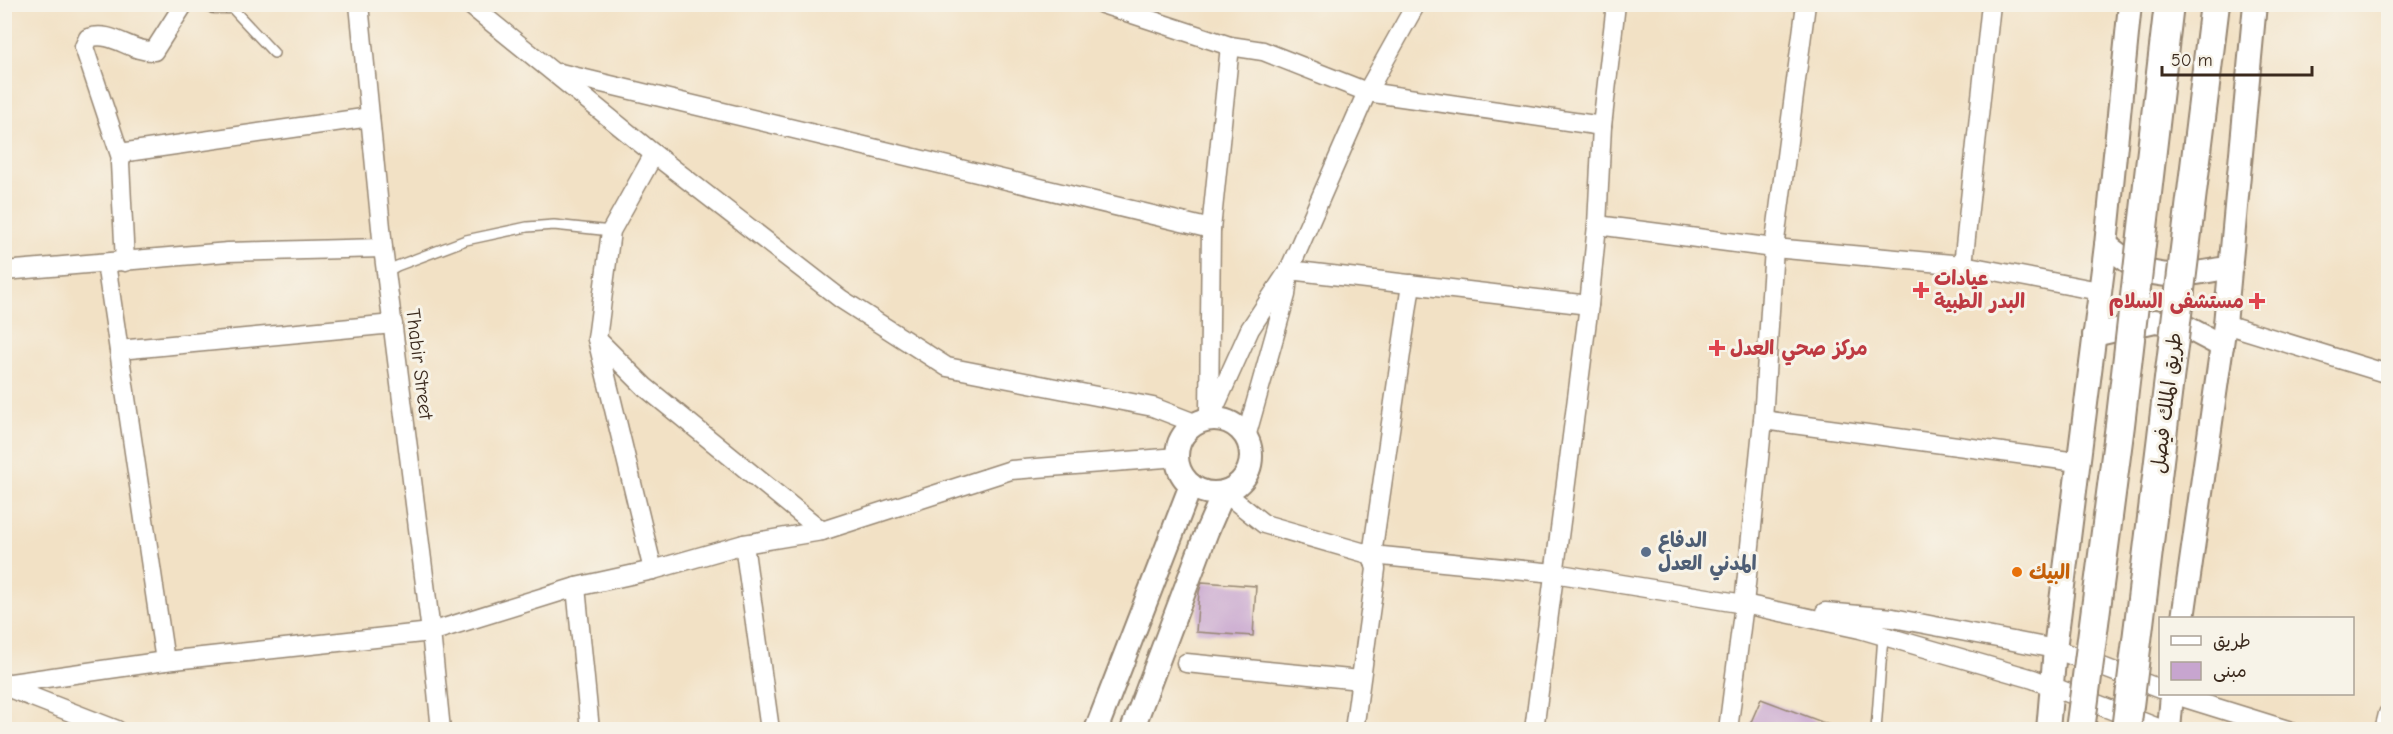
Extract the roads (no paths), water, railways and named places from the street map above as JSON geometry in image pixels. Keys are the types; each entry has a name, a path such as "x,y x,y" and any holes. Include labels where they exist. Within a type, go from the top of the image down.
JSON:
{"highway":[{"path":"2080,729 2120,425 2169,4"},
{"name":"طريق الملك فيصل","path":"2126,729 2215,4"}],"street":[{"path":"122,158 84,47 88,38 100,34 140,49 154,51 184,4"},
{"name":"Thabir Street","path":"359,4 383,248 441,729"},
{"path":"470,4 654,154 841,299 947,367 1153,407 1203,422 1230,423 1246,437 1250,447 1249,470 1234,488 1212,493 1201,491 1191,485 1179,467 1178,457 1183,438 1203,422 1250,328 1289,270 1367,92 1416,4"},
{"path":"1102,4 1142,10 1230,46 1263,51 1367,92 1602,126"},
{"path":"1534,729 1589,305 1597,225 1602,126 1616,4"},
{"path":"1728,729 1744,604 1763,420 1774,248 1806,4"},
{"path":"1963,265 1991,4"},
{"path":"2048,729 2055,648 2106,245 2130,4"},
{"path":"2183,617 2231,267 2255,4"},
{"path":"1203,422 1211,229 1230,46"},
{"path":"555,72 1211,229"},
{"path":"125,261 120,163 127,152 370,117"},
{"path":"652,570 597,339 611,231 654,154"},
{"path":"1597,225 1774,248 1963,265 2099,291"},
{"path":"2106,245 2138,268 2165,275 2191,274 2231,267"},
{"path":"4,271 228,252 383,248"},
{"path":"106,263 165,661"},
{"path":"1289,270 1589,305"},
{"path":"1246,437 1286,295 1289,270"},
{"path":"1354,729 1377,568 1372,555 1412,284"},
{"path":"2094,334 2155,321 2388,374"},
{"path":"119,350 393,324"},
{"path":"597,339 645,387 822,531"},
{"path":"1763,420 2078,462"},
{"path":"4,685 165,661 431,632 576,587 652,570 744,544 822,531 1011,470 1178,457"},
{"path":"1096,729 1191,485"},
{"path":"1224,492 1264,524 1372,555 1554,573 1744,604 1883,636 2053,686 2163,729"},
{"path":"1132,729 1224,492"},
{"path":"744,544 770,729"},
{"path":"576,587 590,729"},
{"path":"1744,604 1893,618 2055,648 2159,689"},
{"path":"1186,663 1360,680"},
{"path":"4,685 117,729"},
{"path":"2169,729 2172,695"},
{"path":"2178,695 2288,729"},
{"path":"2384,729 2388,714"}],"lane":[{"path":"226,5 274,53"},
{"path":"386,272 466,240 527,227 554,225 611,231"},
{"path":"1876,729 1883,636"}],"place":[{"name":"عيادات البدر الطبية","path":"1921,290"},
{"name":"مستشفى السلام","path":"2257,301"},
{"name":"مركز صحي العدل","path":"1717,348"},
{"name":"الدفاع المدني العدل","path":"1646,552"},
{"name":"البيك","path":"2017,572"}]}
